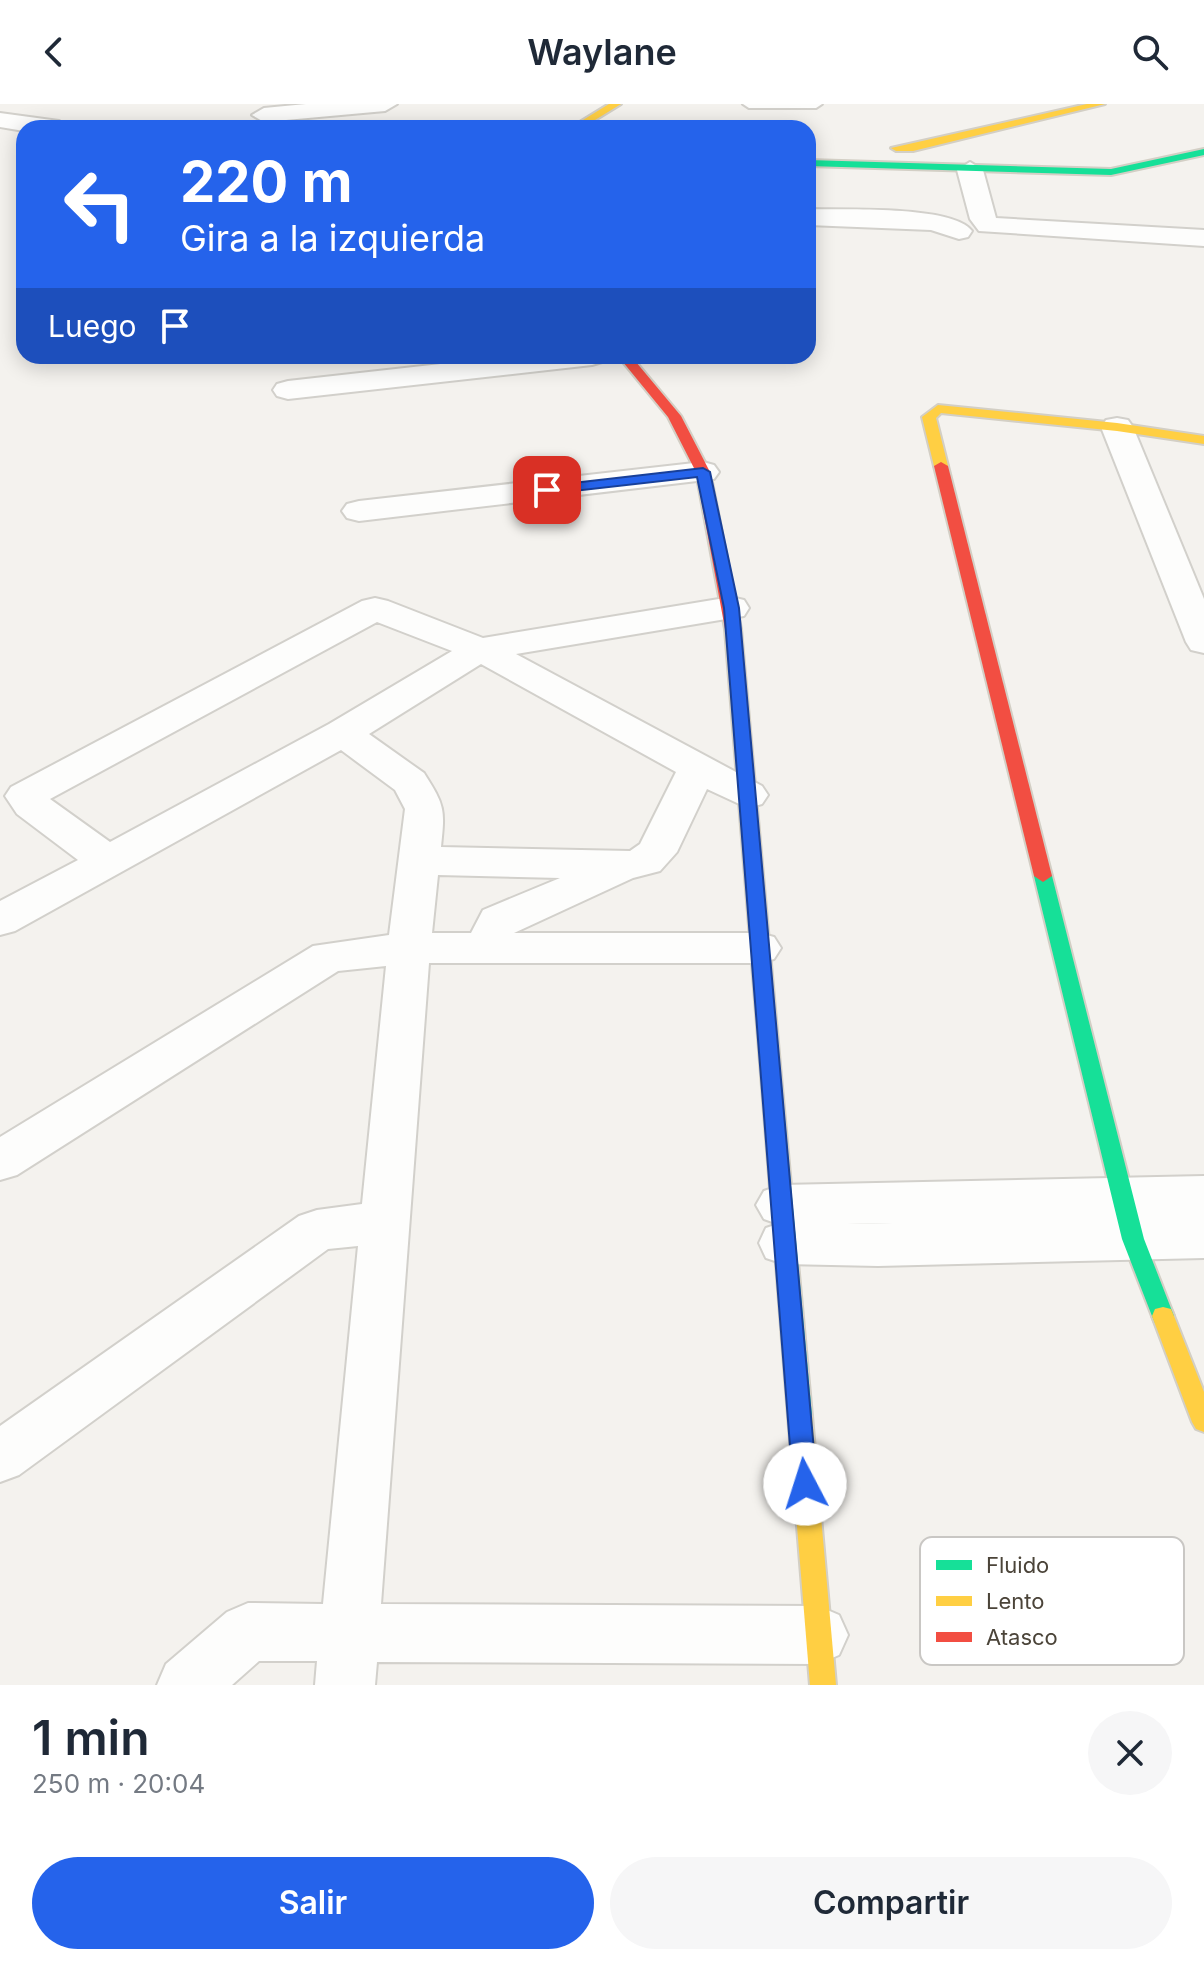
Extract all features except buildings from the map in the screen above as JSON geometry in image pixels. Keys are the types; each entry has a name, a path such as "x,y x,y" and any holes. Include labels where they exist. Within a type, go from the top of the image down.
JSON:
{"street":[{"path":"264,115 385,104"},
{"path":"589,120 616,104"},
{"path":"816,146 913,148 1100,104"},
{"path":"816,163 1111,172 1204,152"},
{"path":"970,170 983,219 988,225 1204,238"},
{"path":"816,217 934,222 959,231"},
{"path":"288,390 520,364"},
{"path":"187,1685 248,1632 347,1658 821,1660 731,608 703,472 674,416 631,364"},
{"path":"1204,440 1117,427 938,409 929,417 1128,1218 1204,1422"},
{"path":"1117,427 1204,642"},
{"path":"359,511 703,472"},
{"path":"0,920 343,733 480,649 731,608"},
{"path":"106,860 31,805 25,796 369,610 384,612 480,649 748,795"},
{"path":"343,733 410,782 425,809 409,948 347,1658"},
{"path":"486,948 498,921 645,861 656,852 697,769"},
{"path":"419,861 630,865"},
{"path":"0,1161 328,957 409,948 759,948"},
{"path":"783,1224 878,1245 1128,1218 1204,1196"},
{"path":"1128,1218 1204,1237"},
{"path":"0,1457 317,1230 385,1222"}],"lane":[{"path":"749,104 816,104"}],"traffic: fast":[{"path":"816,163 1111,172 1204,152"},
{"path":"1043,876 1133,1239 1163,1316"},
{"path":"772,1087 800,1416"}],"traffic: slow":[{"path":"589,120 616,104"},
{"path":"896,148 913,148 1100,104"},
{"path":"941,466 929,417 938,409 1117,427 1204,440"},
{"path":"733,629 772,1087"},
{"path":"1163,1316 1204,1422"},
{"path":"800,1416 823,1685"}],"traffic: jam":[{"path":"631,364 674,416 703,472 733,629"},
{"path":"941,466 1043,876"}],"route":[{"path":"547,490 703,472 731,608 805,1484"}]}
